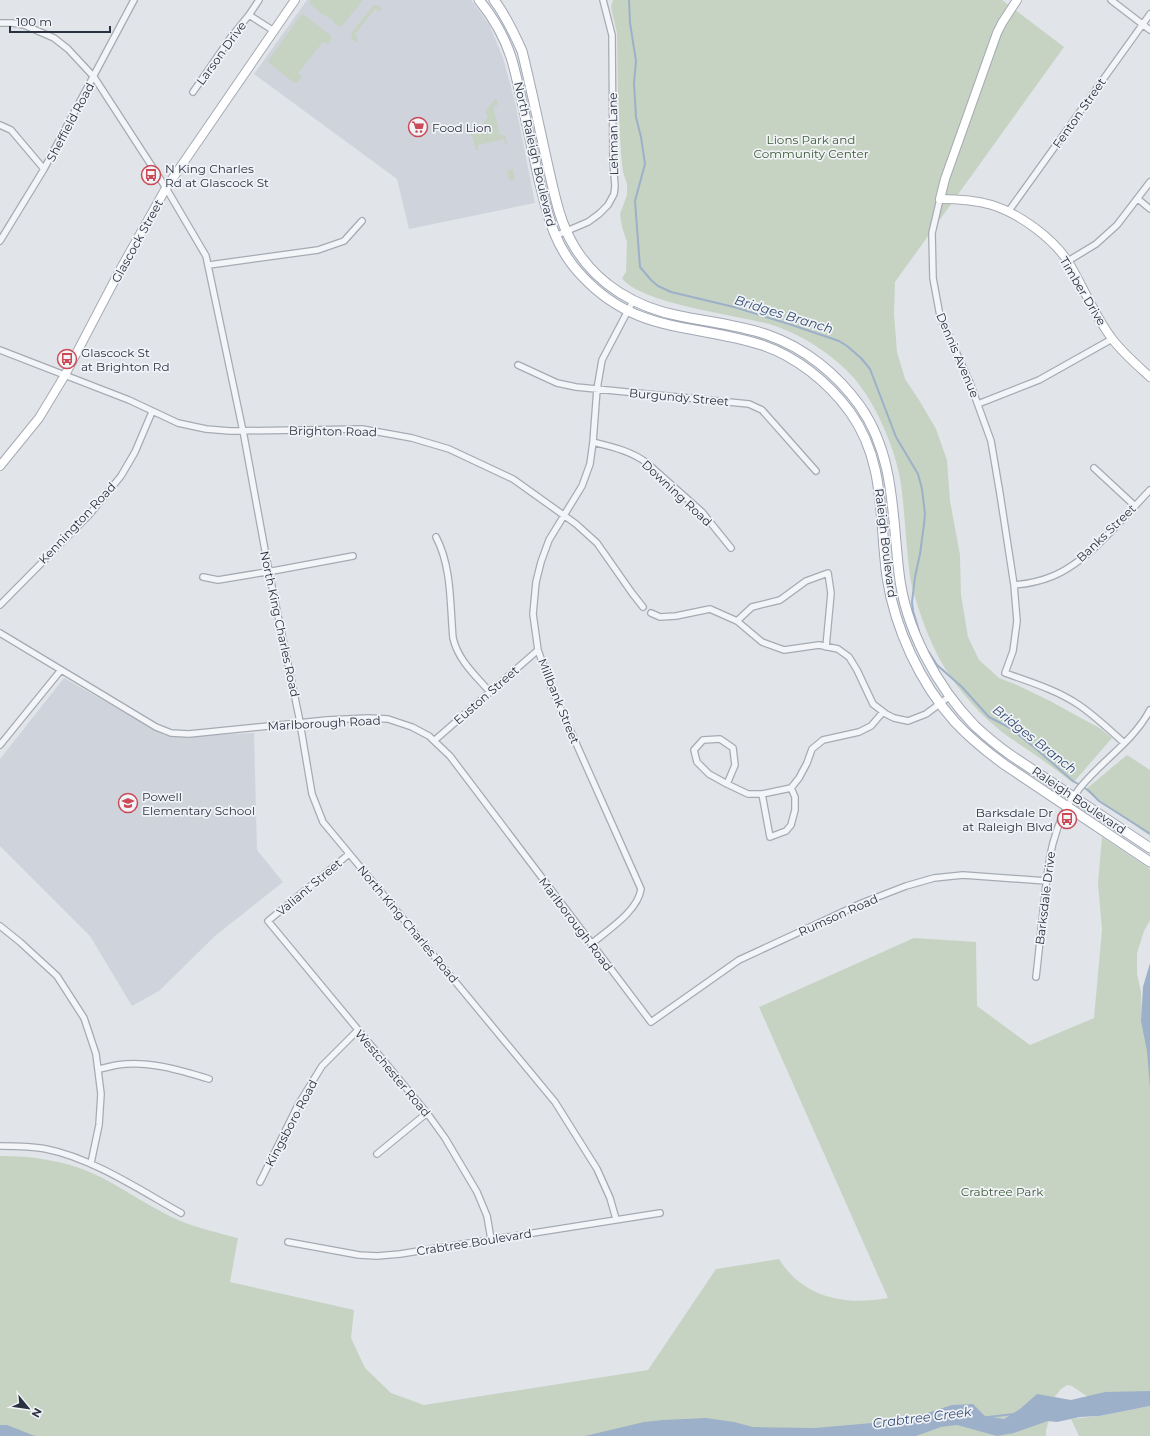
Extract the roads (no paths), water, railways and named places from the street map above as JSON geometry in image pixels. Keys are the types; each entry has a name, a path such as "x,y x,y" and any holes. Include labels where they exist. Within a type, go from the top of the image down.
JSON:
{"main road":[{"name":"North Raleigh Boulevard","path":"479,0 492,17 511,55 549,221 555,236 563,251 581,275 606,298 627,311"},
{"name":"North Raleigh Boulevard","path":"494,0 502,10 522,51 560,217 566,231 573,245 589,267 613,289 633,301"},
{"name":"Raleigh Boulevard","path":"633,301 677,316 737,327 767,335 802,351 819,363 846,388 860,406 870,423 885,459 891,490 899,576 906,608 921,648 941,684 976,727 993,742 1150,848"},
{"name":"Raleigh Boulevard","path":"627,311 651,321 674,327 734,338 763,346 786,356 812,372 838,396 860,429 874,463 880,492 888,578 895,612 911,653 931,690 954,721 985,751 1150,862"}],"street":[{"name":"Sheffield Road","path":"0,241 44,169 134,0"},
{"name":"Larson Drive","path":"193,92 259,0"},
{"name":"Glascock Street","path":"0,466 39,418 65,375 120,270 166,188 295,0"},
{"name":"Lehman Lane","path":"555,236 588,222 608,205 614,194 612,35 603,0"},
{"name":"Dennis Avenue","path":"1017,0 1002,22 997,33 945,178 932,233 932,278 940,316 978,404 991,441 1014,585 1017,621 1013,651 1005,673 1049,689 1078,704 1096,718 1124,744"},
{"path":"1111,0 1150,30"},
{"name":"Fenton Street","path":"1008,212 1150,14"},
{"name":"Larson Drive","path":"249,15 274,31"},
{"name":"North King Charles Road","path":"0,23 24,25 54,38 68,48 94,77 166,188 206,256 300,723 312,794 323,822 555,1102 597,1169 610,1198 616,1220"},
{"path":"0,125 11,130 44,169"},
{"path":"1068,262 1096,244 1117,225 1150,182"},
{"name":"Timber Drive","path":"940,198 975,201 990,205 1023,220 1040,232 1068,262 1112,339 1124,354 1150,377"},
{"path":"1138,199 1150,209"},
{"path":"209,265 318,250 344,241 362,221"},
{"name":"Millbank Street","path":"591,944 628,912 640,896 641,889 551,687 538,650 533,614 536,582 549,540 582,486 590,464 597,389 602,360 633,301"},
{"path":"978,404 1039,380 1112,339"},
{"name":"Brighton Road","path":"0,350 129,400 178,423 206,429 230,431 362,429 412,438 448,449 493,468 513,479 576,524 597,543 632,594 643,607"},
{"name":"Burgundy Street","path":"518,365 557,384 750,404 762,410 816,471"},
{"name":"Kennington Road","path":"0,604 89,515 121,476 135,452 152,412"},
{"name":"Downing Road","path":"593,442 623,449 638,456 702,512 731,548"},
{"path":"1094,468 1135,506"},
{"name":"Banks Street","path":"1014,585 1025,584 1053,576 1072,566 1092,550 1150,490"},
{"path":"436,537 443,550 446,566 455,650 490,692"},
{"path":"203,577 218,580 353,556"},
{"path":"737,621 752,607 780,600 806,581 828,573 831,593 826,647"},
{"path":"651,613 660,617 676,616 710,609 737,621 762,642 784,650 819,645 838,649 849,657 857,670 873,704 894,718 908,721 926,714 950,696"},
{"name":"Marlborough Road","path":"0,633 156,727 171,733 188,734 368,718 388,719 412,727 435,740 450,756 651,1022"},
{"name":"Euston Street","path":"435,740 538,650"},
{"path":"0,745 60,670"},
{"name":"Barksdale Drive","path":"1036,977 1050,852 1058,827 1067,806 1074,796 1095,772 1133,734 1150,710"},
{"path":"727,784 735,765 732,748 720,739 703,740 694,750 697,762 709,774 727,784 748,794 762,794 791,788 804,768 812,749 823,740 859,732 871,726 883,712"},
{"path":"762,794 770,837 786,831 791,825 795,810 795,797 791,788"},
{"name":"Valiant Street","path":"268,921 349,854"},
{"name":"Rumson Road","path":"651,1022 739,960 862,903 906,886 934,878 963,875 1046,881"},
{"name":"Westchester Road","path":"268,921 445,1138 477,1192 487,1216 491,1239"},
{"path":"0,926 57,976 84,1018 96,1054 101,1094 100,1125 91,1163"},
{"name":"Kingsboro Road","path":"260,1182 298,1105 322,1066 358,1030"},
{"path":"99,1069 118,1064 138,1064 183,1071 209,1079"},
{"path":"377,1154 426,1113"},
{"path":"0,1146 46,1149 91,1163 182,1213"},
{"name":"Crabtree Boulevard","path":"288,1242 359,1255 377,1256 400,1254 660,1213"}],"water":[{"path":"1150,963 1150,1088 1147,1051 1141,1021 1143,987"},
{"path":"1150,1391 1150,1406 1099,1416 1080,1417 1057,1422 1048,1421 1014,1433 997,1436 957,1425 941,1427 916,1436 585,1436 644,1422 706,1418 734,1422 753,1427 815,1428 906,1420 952,1405 973,1404 985,1416 1004,1419 1020,1409 1037,1394 1071,1400 1105,1392"},
{"path":"0,1425 7,1425 35,1436 0,1436"}],"waterway":[{"name":"Bridges Branch","path":"629,0 630,23 636,61 634,83 636,117 645,164 635,201 640,267 658,286 671,292 734,307 839,341 861,358 870,369 896,437 918,474 922,489 925,514 912,602 919,631"},
{"name":"Bridges Branch","path":"928,651 937,665 962,687 989,717 1010,728 1073,781 1088,790 1099,801 1149,833"},
{"name":"Crabtree Creek","path":"988,1417 1014,1414"}],"place":[{"name":"Food Lion","path":"418,127"},
{"name":"N King Charles Rd at Glascock St","path":"151,175"},
{"name":"Glascock St at Brighton Rd","path":"67,359"},
{"name":"Powell Elementary School","path":"128,803"},
{"name":"Barksdale Dr at Raleigh Blvd","path":"1067,819"}],"park label":[{"name":"Lions Park and Community Center","path":"811,146"},
{"name":"Crabtree Park","path":"1002,1191"}]}
